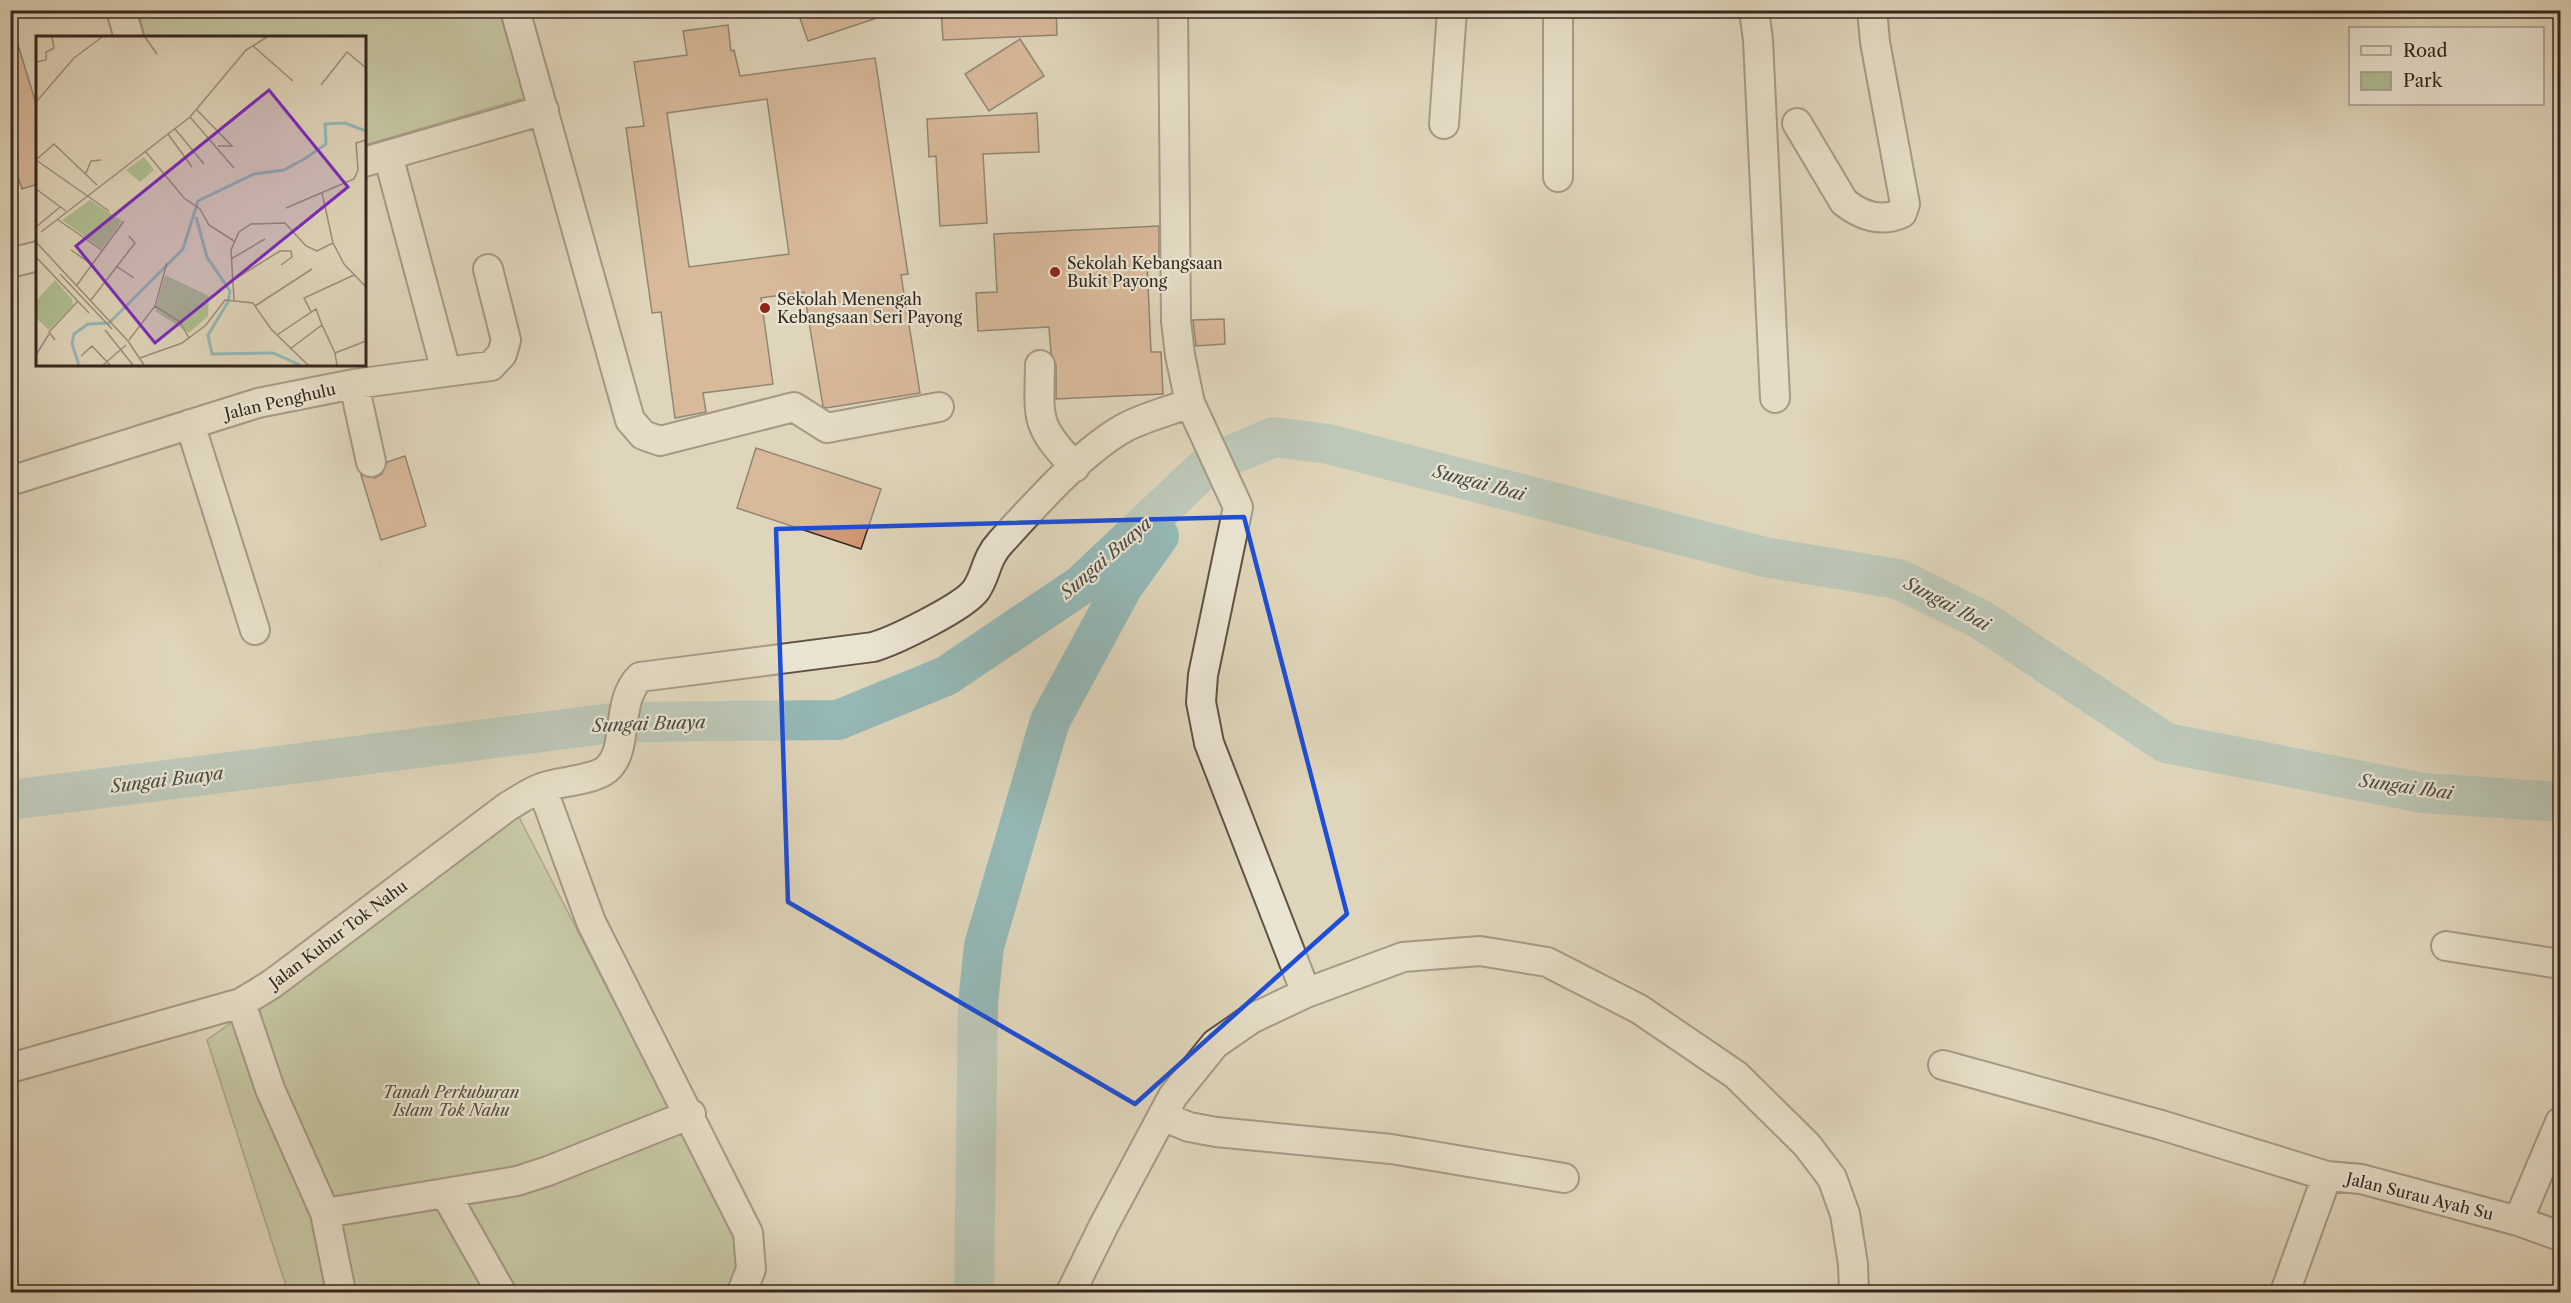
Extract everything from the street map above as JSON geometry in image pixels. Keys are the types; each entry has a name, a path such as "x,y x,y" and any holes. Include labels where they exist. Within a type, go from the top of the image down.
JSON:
{"street":[{"path":"121,10 128,36"},
{"path":"515,10 630,420 643,435 660,441 794,407 827,428 939,407"},
{"path":"1173,10 1176,321 1180,355 1195,413 1238,507 1203,675 1201,702 1209,742 1306,993"},
{"path":"1444,124 1452,10"},
{"path":"1558,10 1558,177"},
{"path":"1754,10 1758,40 1776,398"},
{"path":"1797,123 1844,202 1855,211 1871,217 1893,217 1902,213 1905,204 1875,42 1872,10"},
{"path":"446,371 376,158 544,110"},
{"path":"10,263 36,256"},
{"name":"Jalan Penghulu","path":"10,481 258,403 354,384 491,366 502,354 506,340 488,269"},
{"path":"1040,364 1039,409 1042,426 1053,443 1075,466 1126,427 1195,413"},
{"path":"354,384 371,462"},
{"path":"190,424 255,630"},
{"name":"Jalan Kubur Tok Nahu","path":"10,1068 241,1003 272,984 483,823 542,788 593,776 608,769 615,760 628,691 640,677 873,647 891,642 968,599 982,579 986,562 999,544 1075,466"},
{"path":"542,788 591,922 691,1114 748,1233 751,1269 742,1293"},
{"path":"2446,946 2560,964"},
{"path":"1071,1293 1173,1096 1215,1044 1251,1020 1306,993 1402,957 1480,951 1547,962 1639,1009 1736,1075 1808,1145 1832,1178 1845,1214 1853,1264 1854,1293"},
{"path":"241,1003 270,1089 325,1213 341,1293"},
{"path":"1942,1065 2161,1125 2327,1176"},
{"path":"325,1213 517,1181 548,1172 691,1114"},
{"path":"1162,1116 1189,1127 1216,1132 1391,1149 1563,1178"},
{"path":"2518,1221 2560,1122"},
{"name":"Jalan Surau Ayah Su","path":"2286,1293 2327,1176 2361,1179 2518,1221 2560,1236"},
{"path":"445,1193 501,1293"}],"highlighted area":[{"path":"1244,517 1347,914 1135,1104 788,902 776,529"}],"green space":[{"path":"138,11 499,11 525,98 366,145 366,36 145,36"},
{"name":"Tanah Perkuburan Islam Tok Nahu","path":"519,817 735,1237 738,1270 726,1292 288,1292 207,1040"}],"building":[{"path":"797,10 888,10 889,14 808,41"},
{"path":"941,10 1056,10 1057,35 943,40"},
{"path":"728,25 731,51 734,50 740,76 875,58 908,274 901,275 920,393 826,408 823,406 804,292 761,298 773,384 703,393 706,412 675,418 661,312 652,313 626,128 644,126 634,62 687,55 683,31","holes":["767,99 789,254 689,267 667,113"]},
{"path":"15,35 36,103 36,185 22,189 10,152 10,36"},
{"path":"1020,39 1044,76 989,111 965,74"},
{"path":"1037,113 1039,152 983,154 987,223 940,226 936,156 929,157 927,119"},
{"path":"1159,226 1159,262 1147,262 1151,352 1161,352 1163,394 1056,399 1056,365 1051,353 1049,327 978,331 976,293 997,292 994,234"},
{"path":"1224,319 1225,344 1196,346 1193,320"},
{"path":"756,448 881,489 861,549 737,508"},
{"path":"405,456 426,526 381,540 361,475 375,478 382,474 387,462"}],"waterway":[{"name":"Sungai Ibai","path":"10,800 620,722 838,720 946,676 1081,585 1209,464 1274,437 1328,444 1765,557 1898,579 1980,619 2166,743 2423,793 2560,802"},
{"name":"Sungai Buaya","path":"974,1292 978,1003 984,946 1050,721 1122,588 1159,536"}],"place":[{"name":"Sekolah Kebangsaan Bukit Payong","path":"1055,272"},
{"name":"Sekolah Menengah Kebangsaan Seri Payong","path":"765,308"}]}
